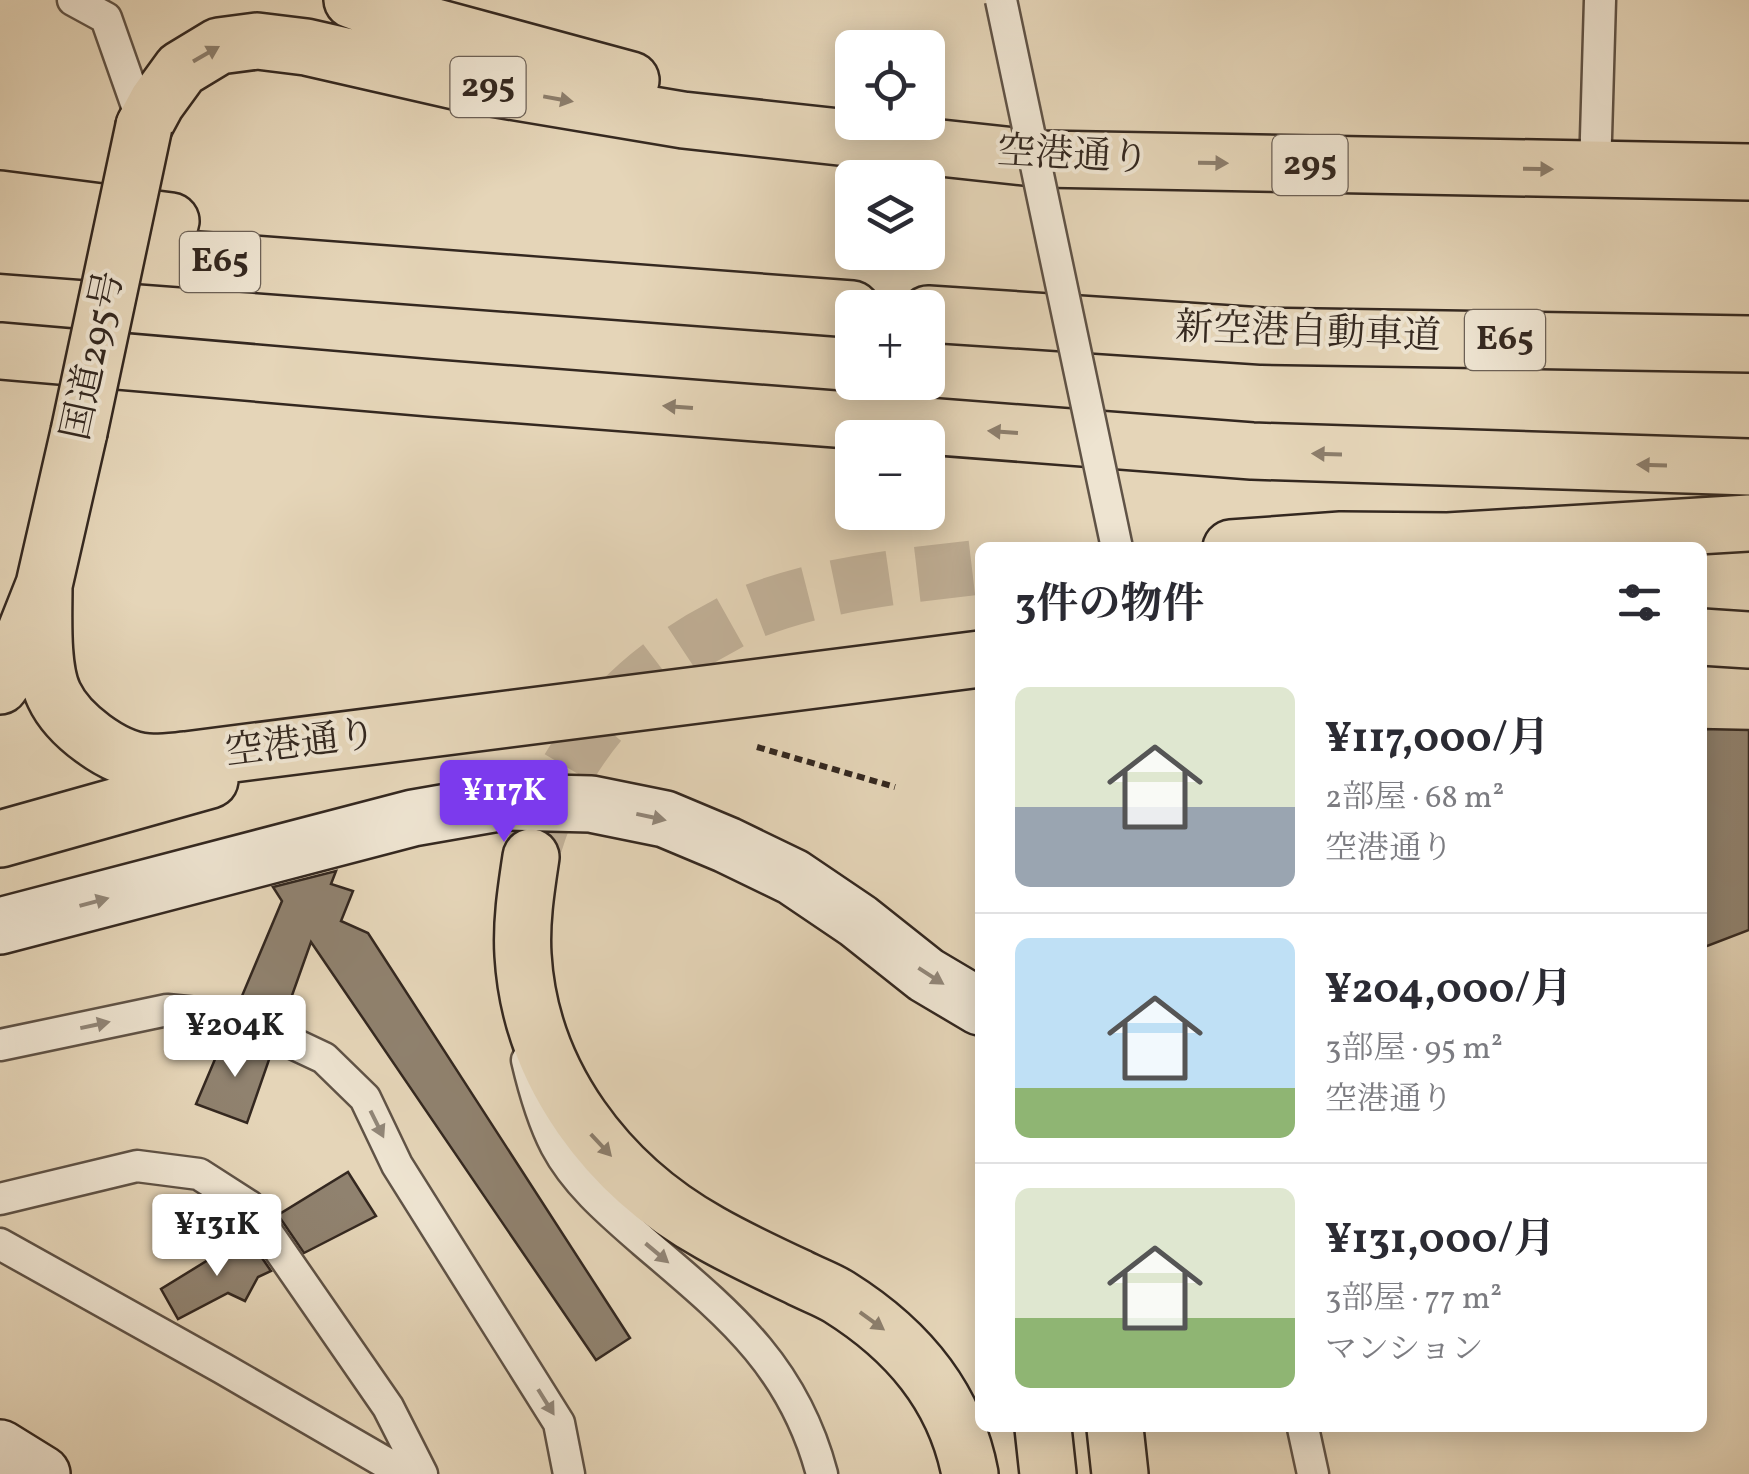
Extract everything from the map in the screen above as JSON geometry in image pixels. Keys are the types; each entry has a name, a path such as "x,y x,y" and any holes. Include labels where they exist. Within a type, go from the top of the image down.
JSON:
{"highway":[{"name":"295","path":"352,0 396,16 835,131"},
{"name":"空港通り","path":"144,126 182,69 219,46 257,41 468,84 683,120 835,136"},
{"name":"国道295号","path":"44,585 144,126"},
{"name":"空港通り","path":"872,140 1042,159 1749,172"},
{"path":"0,199 245,231 440,278"},
{"name":"E65","path":"0,245 835,309"},
{"name":"新空港自動車道","path":"945,315 1262,336 1749,344"},
{"path":"0,351 1252,451 1749,467"},
{"path":"1314,542 1448,540 1749,523"},
{"name":"空港通り","path":"44,585 44,646 53,693 73,722 106,747 144,762 186,760 975,660"},
{"name":"295","path":"0,686 44,585"},
{"path":"1707,638 1749,640"},
{"path":"1707,652 1749,651"},
{"name":"295","path":"0,838 273,762 398,732"},
{"path":"531,857 523,907 523,957 530,1005 564,1093 590,1134 663,1203 708,1232 837,1296 884,1330 924,1368 950,1412 970,1474"},
{"path":"1043,1432 1048,1474"},
{"path":"1115,1432 1120,1474"}],"street":[{"path":"0,926 413,818 505,802 590,804 665,819 793,878 858,921 926,974 975,1003"},
{"path":"0,1448 42,1474"}],"lane":[{"path":"73,0 106,18 144,126"},
{"path":"1001,0 1116,542"},
{"path":"1595,171 1600,0"},
{"path":"523,957 522,1002 528,1060 538,1105 558,1149 582,1182 615,1216 742,1328 797,1405 822,1474"},
{"path":"0,1045 167,1010 207,1014 256,1026 324,1058 365,1098 397,1165 559,1423 569,1474"},
{"path":"0,1199 137,1166 199,1174 249,1206 388,1407 422,1474"},
{"path":"0,1244 404,1474"},
{"path":"1304,1432 1313,1474"}],"path":[{"path":"752,745 895,787"}],"building":[{"path":"1707,729 1749,730 1749,930 1707,946"},
{"path":"336,871 331,884 353,891 341,921 368,933 630,1338 596,1360 311,942 284,1018 239,1003 282,901 273,887"},
{"path":"224,1038 271,1054 247,1123 196,1104"},
{"path":"348,1172 376,1216 304,1253 278,1215"},
{"path":"247,1236 271,1271 258,1277 245,1301 228,1293 178,1319 161,1289"}],"tunnel":[{"path":"535,844 548,809 583,745 630,691 687,647 745,614 781,601 866,582 975,568"}]}
